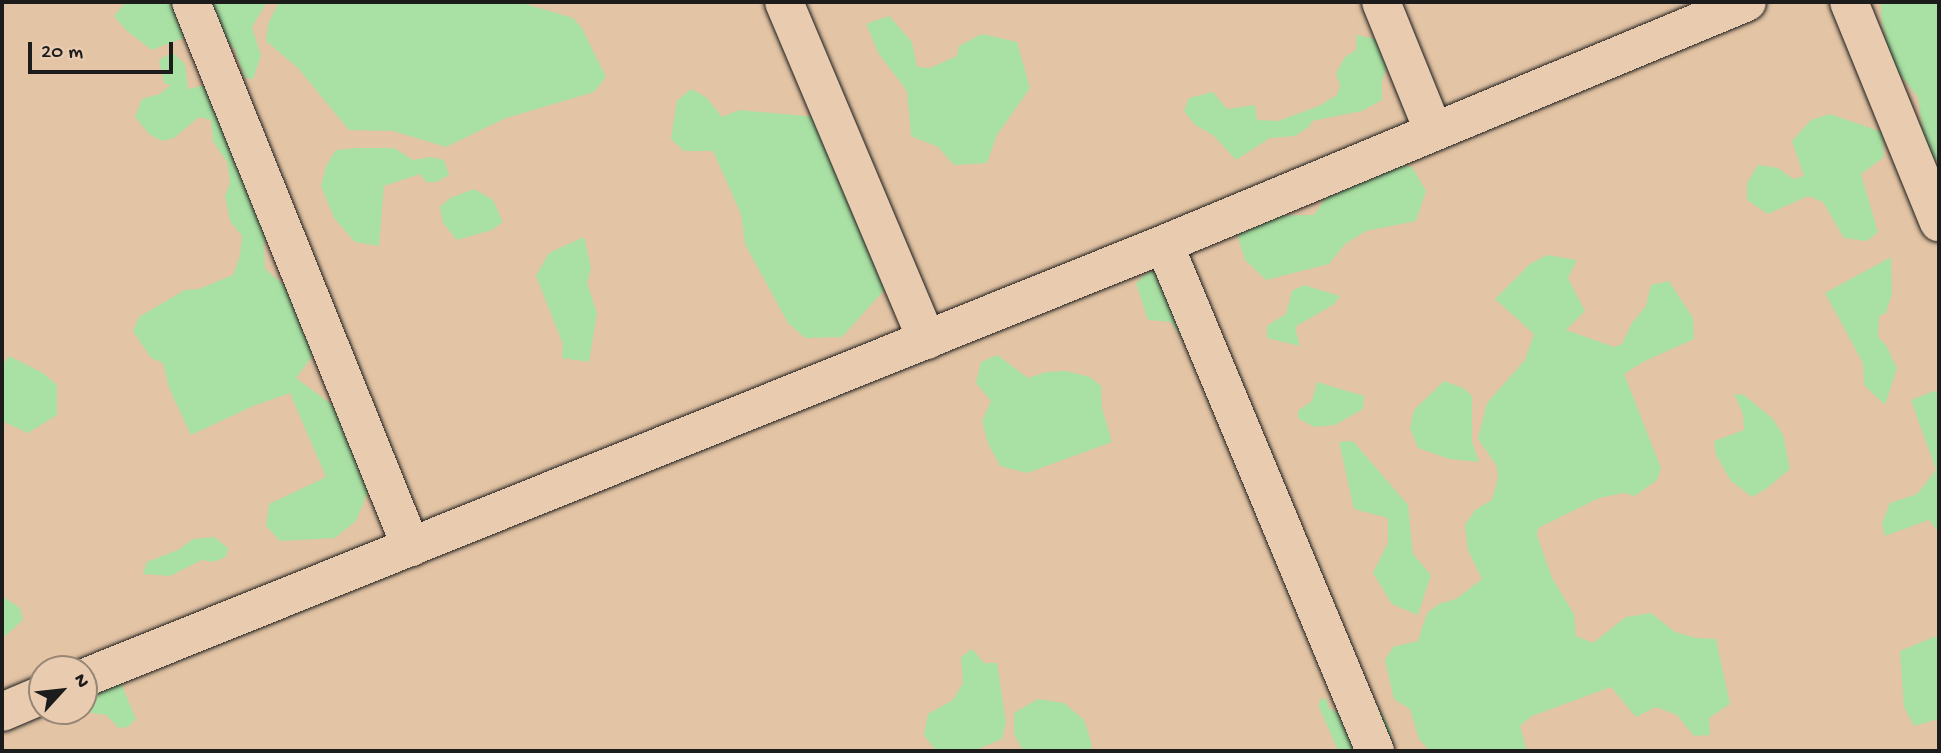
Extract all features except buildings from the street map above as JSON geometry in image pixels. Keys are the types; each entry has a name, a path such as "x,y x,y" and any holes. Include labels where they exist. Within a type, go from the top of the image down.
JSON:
{"street":[{"path":"191,2 411,547"},
{"path":"784,2 927,340"},
{"path":"1381,2 1433,130"},
{"path":"98,672 1164,244 1433,130 1747,2"},
{"path":"1849,2 1939,222"},
{"path":"1164,244 1375,751"},
{"path":"2,712 28,701"}],"green space":[{"path":"195,2 199,32 152,50 127,31 114,16 124,4"},
{"path":"204,2 267,2 252,27 261,56 253,79 245,78 235,50 221,33"},
{"path":"519,2 573,18 582,28 606,77 594,92 506,118 446,147 393,131 349,130 298,68 266,41 268,24 278,4"},
{"path":"1881,2 1939,2 1939,164 1925,146 1918,97 1890,62"},
{"path":"889,16 912,42 917,67 930,68 957,56 959,46 982,34 1017,42 1030,88 997,135 987,163 954,165 938,147 911,136 907,91 879,54 866,24"},
{"path":"1357,35 1377,39 1389,61 1382,81 1382,100 1362,111 1312,121 1309,127 1295,136 1270,138 1236,160 1213,135 1195,125 1184,111 1189,98 1213,92 1227,109 1255,105 1257,120 1278,121 1319,106 1337,95 1340,86 1336,73 1345,57 1356,50"},
{"path":"172,52 185,64 188,89 210,84 269,220 264,245 265,269 300,298 315,353 296,378 349,417 370,487 356,521 335,538 280,541 266,526 269,504 326,477 290,393 253,406 191,435 169,388 163,363 151,358 133,331 139,317 185,290 199,289 233,275 240,256 242,236 230,221 225,196 230,183 227,162 213,141 211,120 199,117 174,138 162,141 149,134 135,117 142,99 160,94 171,85 164,83 159,60"},
{"path":"691,89 706,97 722,117 739,110 849,120 904,268 842,337 805,338 788,323 745,244 741,214 713,151 684,151 671,139 677,101"},
{"path":"1830,114 1882,132 1884,157 1861,174 1878,232 1867,241 1844,238 1823,202 1808,196 1768,214 1747,200 1747,183 1758,165 1778,168 1793,179 1804,176 1792,141 1811,120"},
{"path":"394,148 413,160 431,157 444,160 449,175 437,182 426,182 420,174 384,186 379,246 355,242 334,218 321,186 326,166 336,150"},
{"path":"1376,159 1412,167 1426,191 1416,221 1366,231 1345,244 1329,264 1266,280 1245,260 1238,237 1239,216 1314,215 1351,161"},
{"path":"474,189 493,200 503,222 492,230 457,240 443,223 440,207 450,198"},
{"path":"584,237 591,268 587,283 597,313 589,362 562,358 563,344 536,276 549,253"},
{"path":"1547,255 1577,260 1568,278 1585,311 1566,330 1614,347 1622,344 1632,323 1646,306 1651,285 1669,281 1693,318 1694,339 1645,361 1624,374 1661,468 1657,480 1635,496 1623,493 1599,498 1538,528 1537,535 1552,578 1574,614 1576,636 1593,643 1626,617 1651,613 1675,632 1696,638 1716,639 1730,704 1709,718 1710,735 1694,736 1677,715 1656,707 1636,717 1611,687 1532,716 1520,726 1527,751 1430,751 1419,739 1410,709 1394,699 1385,660 1393,647 1418,641 1427,613 1439,604 1456,599 1482,579 1468,550 1465,525 1475,510 1492,500 1498,479 1497,466 1478,439 1487,403 1525,360 1534,334 1495,299 1530,264"},
{"path":"1891,257 1892,293 1886,313 1879,316 1878,337 1886,345 1897,368 1885,405 1864,385 1863,363 1825,293"},
{"path":"1148,272 1162,273 1185,343 1171,322 1148,320 1136,283"},
{"path":"1304,285 1340,296 1333,305 1295,327 1300,346 1267,338 1267,326 1286,314 1292,291"},
{"path":"997,355 1028,378 1046,372 1066,371 1090,377 1101,386 1102,408 1112,442 1027,473 1000,466 988,443 982,421 991,401 976,383 981,362"},
{"path":"9,356 43,373 57,385 57,415 28,433 2,421 2,366"},
{"path":"1444,381 1463,388 1472,396 1472,441 1479,462 1450,459 1418,448 1410,428 1414,410"},
{"path":"1317,382 1364,396 1363,409 1335,425 1314,427 1298,418 1298,411 1312,401"},
{"path":"1934,391 1939,393 1939,533 1929,520 1885,536 1882,524 1890,503 1917,494 1936,470 1911,400"},
{"path":"1734,394 1744,395 1773,419 1783,435 1790,469 1752,497 1731,481 1716,455 1714,441 1744,430 1743,414"},
{"path":"1353,441 1408,505 1413,554 1431,575 1418,615 1392,604 1373,573 1388,543 1388,518 1354,509 1339,442"},
{"path":"214,537 228,548 226,557 213,562 202,560 170,576 143,574 147,562 178,550 193,539"},
{"path":"2,596 20,608 23,620 2,639"},
{"path":"1939,635 1939,719 1914,726 1904,707 1900,651"},
{"path":"972,649 984,663 997,663 1006,723 1002,739 973,751 936,751 924,735 928,714 953,700 963,683 961,657"},
{"path":"98,676 120,681 136,719 128,727 119,728 106,715 98,714"},
{"path":"1322,698 1326,699 1330,709 1346,716 1374,699 1390,729 1393,751 1338,750 1318,705"},
{"path":"1038,699 1064,703 1084,720 1092,745 1090,751 1023,751 1014,734 1014,713"}]}
